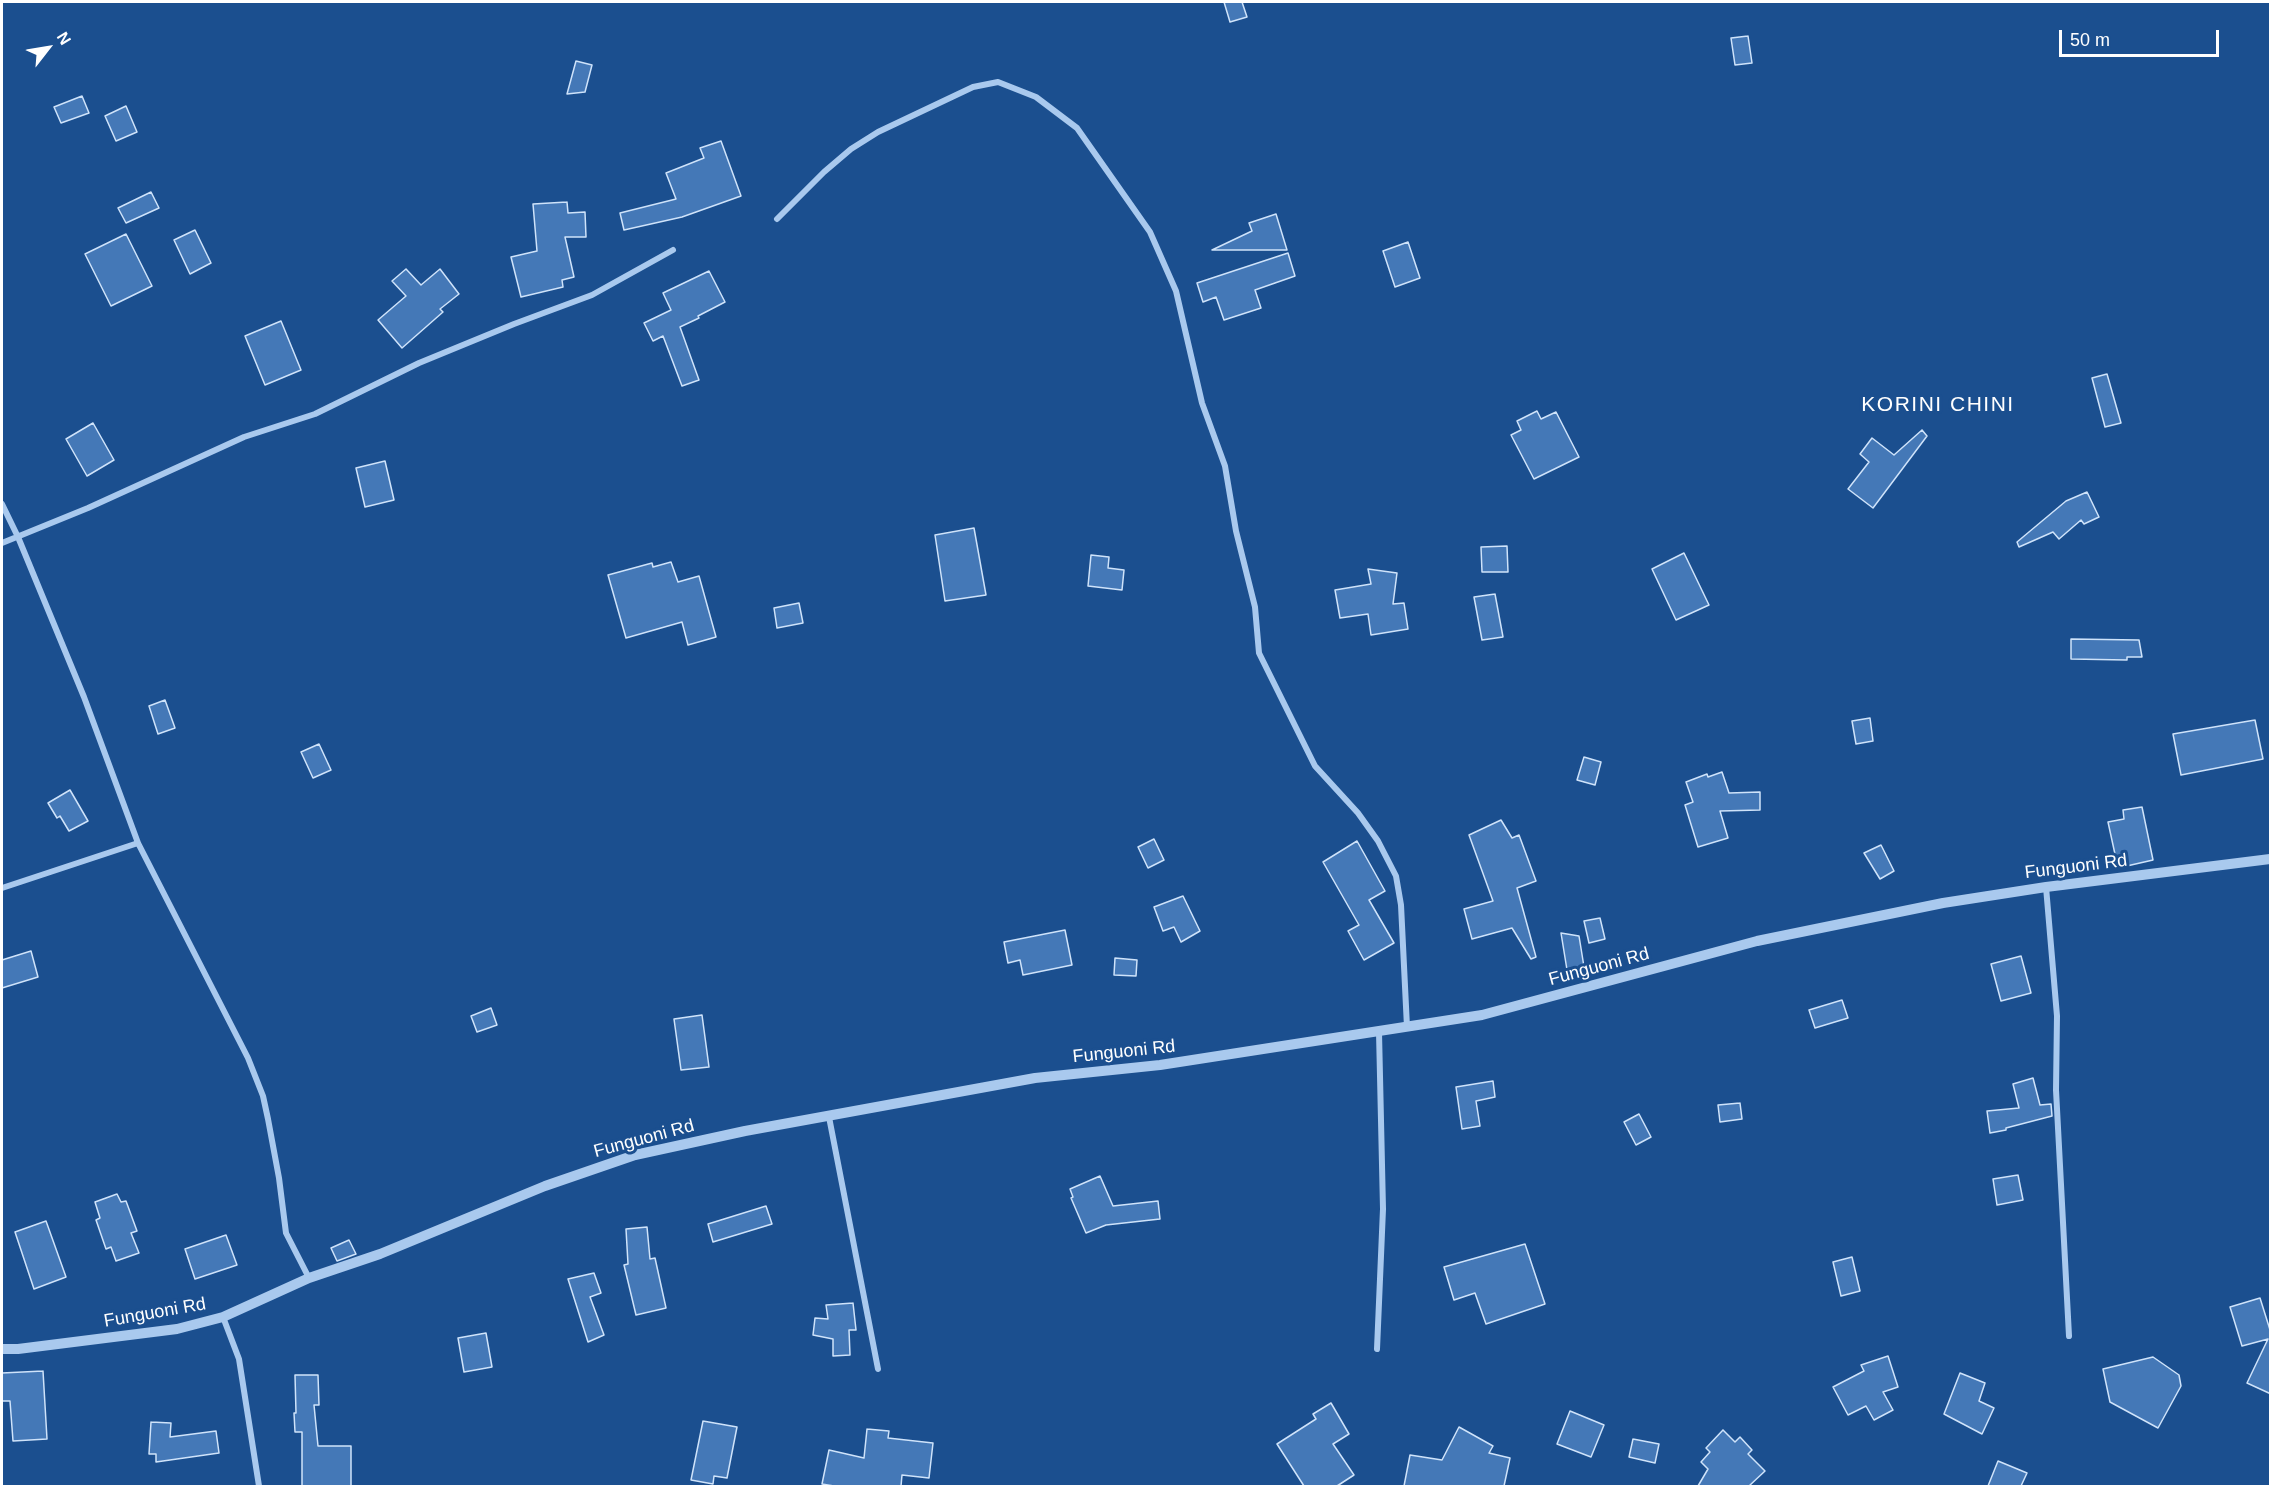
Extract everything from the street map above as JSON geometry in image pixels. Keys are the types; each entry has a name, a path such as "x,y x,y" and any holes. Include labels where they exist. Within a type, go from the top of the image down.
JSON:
{"street":[{"path":"777,219 824,172 851,149 878,132 973,87 998,82 1017,89 1036,97 1077,128 1150,232 1176,291 1202,403 1225,465 1236,531 1255,607 1259,653 1315,766 1358,813 1378,841 1396,876 1401,905 1407,1028"},
{"path":"2,543 88,508 244,437 315,414 419,363 592,295 673,250"},
{"path":"2,504 18,537 84,697 138,843 244,1050 260,1087 275,1155 286,1233 309,1278"},
{"path":"2,888 138,843"},
{"name":"Funguoni Rd","path":"2,1349 40,1347 167,1331 223,1317 309,1278 380,1254 545,1186 635,1155 745,1131 1035,1078 1160,1065 1482,1015 1757,941 1943,903 2046,887 2271,859"},
{"path":"2046,887 2057,1016 2057,1121 2069,1336"},
{"path":"1377,1349 1383,1209 1379,1032"},
{"path":"830,1117 878,1369"},
{"path":"223,1317 239,1359 259,1486"}],"building":[{"path":"1224,2 1242,2 1247,17 1230,22"},
{"path":"1748,36 1752,63 1735,65 1731,38"},
{"path":"576,61 592,65 585,92 567,94"},
{"path":"82,96 89,113 61,123 54,107"},
{"path":"126,106 137,132 116,141 105,116"},
{"path":"721,141 741,196 682,217 624,230 620,213 676,199 666,173 704,158 700,148"},
{"path":"151,192 159,208 126,223 118,208"},
{"path":"567,202 568,213 585,212 586,237 565,237 574,277 562,280 563,287 521,297 511,257 537,251 533,204"},
{"path":"1276,214 1287,250 1212,250 1252,231 1249,223"},
{"path":"195,230 211,263 190,274 174,240"},
{"path":"126,234 152,286 111,306 85,254"},
{"path":"1408,242 1420,278 1395,287 1383,251"},
{"path":"1288,253 1295,276 1255,290 1261,308 1224,320 1216,297 1203,302 1197,283"},
{"path":"406,269 421,285 440,269 459,294 440,309 443,312 402,348 378,320 406,296 392,281"},
{"path":"709,271 725,302 680,327 699,380 682,386 663,336 653,341 644,323 671,310 663,293"},
{"path":"281,321 301,370 265,385 245,336"},
{"path":"2107,374 2121,423 2105,427 2092,378"},
{"path":"1537,411 1541,419 1556,412 1579,457 1534,479 1511,435 1521,430 1517,421"},
{"path":"93,423 114,460 87,476 66,439"},
{"path":"1922,430 1927,436 1873,508 1848,489 1869,462 1860,454 1872,438 1894,455"},
{"path":"385,461 394,500 365,507 356,468"},
{"path":"2087,492 2099,517 2084,524 2081,520 2059,539 2053,532 2019,547 2017,542 2066,501"},
{"path":"974,528 986,595 945,601 935,535"},
{"path":"1507,546 1508,572 1482,572 1481,547"},
{"path":"1684,553 1709,605 1676,620 1652,569"},
{"path":"1091,555 1109,557 1108,568 1124,570 1122,590 1088,586"},
{"path":"671,562 678,582 699,576 716,637 688,645 682,622 626,638 608,575 652,563 653,567"},
{"path":"1368,569 1397,573 1393,604 1404,603 1408,629 1371,635 1368,614 1340,618 1335,590 1371,584"},
{"path":"1495,594 1503,637 1482,640 1474,597"},
{"path":"799,603 803,623 777,628 774,608"},
{"path":"2071,639 2139,640 2142,657 2127,657 2127,660 2071,659"},
{"path":"165,700 175,728 158,734 149,706"},
{"path":"1870,718 1873,741 1856,744 1852,721"},
{"path":"2255,720 2263,759 2181,775 2173,734"},
{"path":"319,744 331,770 313,778 301,752"},
{"path":"1584,757 1601,762 1595,785 1577,780"},
{"path":"1722,772 1729,793 1760,792 1760,810 1720,811 1728,838 1698,847 1685,805 1693,802 1686,782 1707,774 1708,777"},
{"path":"70,790 88,821 69,831 60,816 57,818 48,803"},
{"path":"2142,807 2153,860 2118,868 2108,822 2124,819 2123,810"},
{"path":"1501,820 1512,838 1519,835 1536,881 1517,888 1536,957 1531,959 1512,928 1472,939 1464,909 1493,901 1469,835"},
{"path":"1154,839 1164,860 1148,868 1138,847"},
{"path":"1357,841 1385,891 1369,900 1394,943 1364,960 1348,931 1359,925 1323,862"},
{"path":"1881,845 1894,871 1880,879 1864,853"},
{"path":"1183,896 1200,931 1181,942 1174,927 1163,931 1154,907"},
{"path":"1600,918 1605,939 1589,943 1584,921"},
{"path":"1065,930 1072,965 1023,975 1020,960 1008,963 1004,942"},
{"path":"1561,933 1579,936 1585,973 1568,976"},
{"path":"31,951 38,977 2,988 2,960"},
{"path":"2021,956 2031,993 2001,1001 1991,964"},
{"path":"1115,958 1137,960 1136,976 1114,975"},
{"path":"1842,1000 1848,1018 1815,1028 1809,1010"},
{"path":"491,1008 497,1025 477,1032 471,1016"},
{"path":"702,1015 709,1067 681,1070 674,1019"},
{"path":"2033,1078 2040,1105 2051,1104 2052,1116 1990,1133 1987,1111 2019,1108 2013,1084"},
{"path":"1493,1081 1495,1097 1476,1101 1480,1126 1462,1129 1456,1087"},
{"path":"1740,1103 1742,1119 1720,1122 1718,1105"},
{"path":"1639,1114 1651,1137 1636,1145 1624,1122"},
{"path":"2018,1175 2023,1200 1997,1205 1993,1179"},
{"path":"1100,1176 1113,1206 1158,1201 1160,1219 1106,1225 1086,1233 1071,1198 1073,1197 1070,1189"},
{"path":"117,1194 121,1202 126,1201 137,1231 131,1233 139,1253 116,1261 111,1247 106,1249 96,1220 100,1218 95,1202"},
{"path":"766,1206 772,1224 713,1242 708,1224"},
{"path":"46,1221 66,1277 34,1289 15,1232"},
{"path":"647,1227 650,1259 655,1258 666,1308 636,1315 624,1265 628,1264 626,1229"},
{"path":"226,1235 237,1265 195,1279 185,1249"},
{"path":"349,1240 356,1254 337,1261 331,1248"},
{"path":"1525,1244 1545,1304 1486,1324 1475,1293 1454,1300 1444,1267"},
{"path":"1852,1257 1860,1291 1841,1296 1833,1262"},
{"path":"594,1273 601,1293 590,1297 604,1335 588,1342 568,1279"},
{"path":"2260,1298 2271,1333 2271,1394 2247,1383 2268,1339 2242,1346 2230,1307"},
{"path":"853,1303 856,1330 849,1330 850,1355 833,1356 833,1339 813,1335 815,1318 828,1319 826,1305"},
{"path":"486,1333 492,1367 464,1372 458,1338"},
{"path":"1888,1356 1898,1387 1883,1392 1893,1410 1874,1420 1866,1406 1848,1415 1833,1387 1864,1371 1861,1365"},
{"path":"2153,1357 2179,1375 2181,1386 2158,1428 2110,1402 2103,1369"},
{"path":"43,1371 47,1439 13,1441 10,1401 2,1401 2,1373"},
{"path":"1960,1373 1985,1383 1979,1401 1994,1408 1982,1434 1944,1414"},
{"path":"295,1375 318,1375 319,1405 314,1405 318,1446 351,1446 351,1486 302,1486 302,1432 295,1432"},
{"path":"1331,1403 1349,1434 1333,1444 1354,1475 1337,1486 1304,1486 1277,1444 1316,1419 1313,1414"},
{"path":"1570,1411 1604,1425 1591,1457 1557,1444"},
{"path":"703,1421 737,1427 727,1478 714,1476 713,1484 691,1480"},
{"path":"151,1422 171,1423 170,1437 216,1431 219,1453 156,1462 156,1454 149,1454"},
{"path":"1459,1427 1493,1446 1489,1453 1510,1458 1504,1486 1404,1486 1410,1455 1442,1460"},
{"path":"867,1429 889,1431 888,1438 933,1443 929,1478 902,1475 901,1486 822,1484 829,1450 864,1458"},
{"path":"1723,1430 1735,1442 1740,1437 1752,1450 1748,1454 1765,1471 1749,1486 1698,1486 1708,1469 1701,1462 1710,1452 1706,1448"},
{"path":"1633,1439 1659,1444 1655,1463 1629,1457"},
{"path":"1998,1461 2027,1473 2021,1486 1988,1486"}],"district":[{"name":"KORINI CHINI","path":"1938,405"}]}
